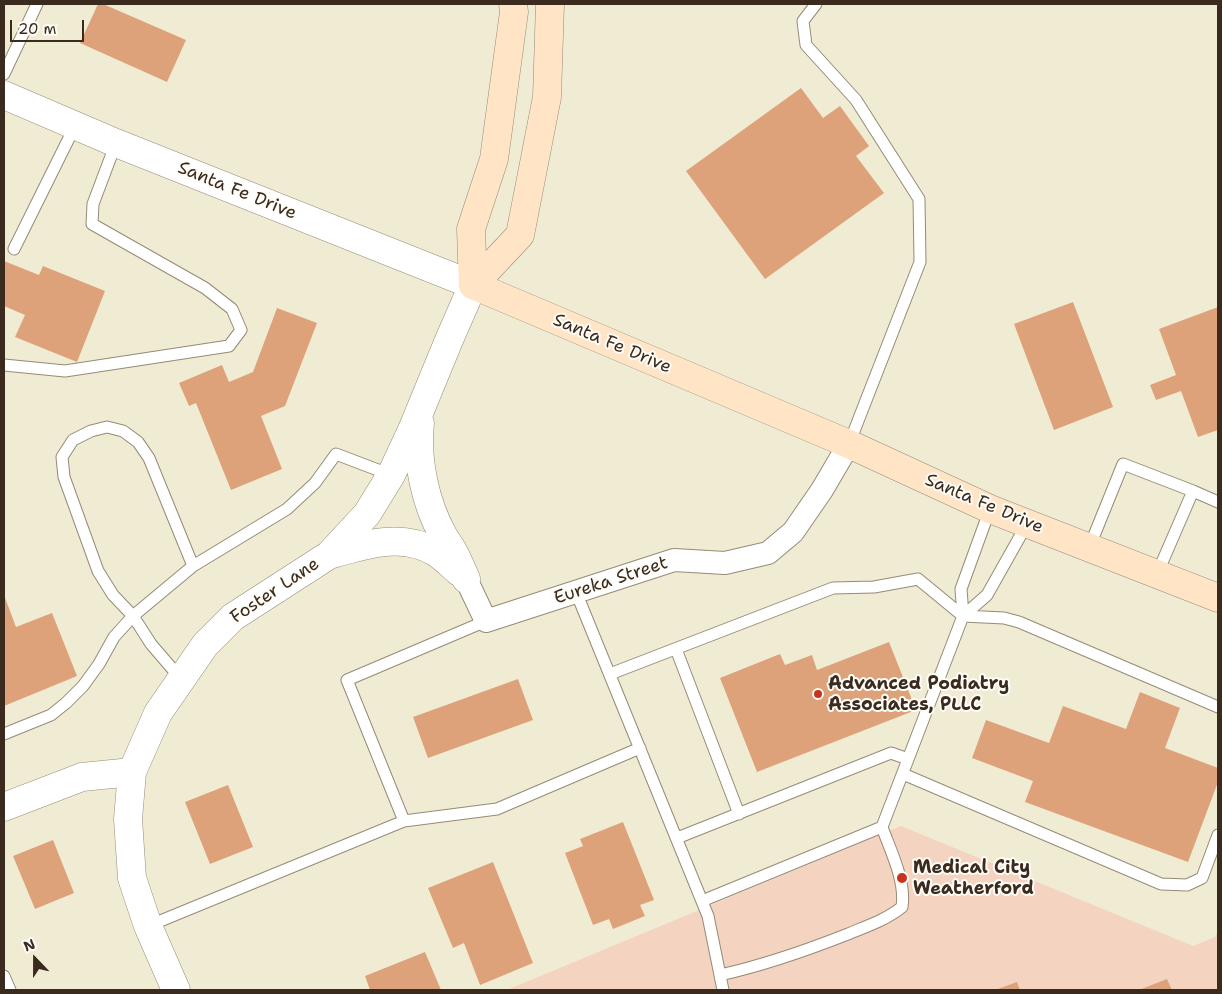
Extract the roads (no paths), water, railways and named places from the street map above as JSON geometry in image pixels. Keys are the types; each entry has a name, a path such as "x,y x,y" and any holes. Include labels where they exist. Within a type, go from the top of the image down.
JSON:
{"main road":[{"path":"473,285 520,235 547,97 550,4"},
{"path":"473,285 471,228 494,160 514,8"},
{"name":"Santa Fe Drive","path":"473,285 849,444 990,509 1218,598"}],"street":[{"name":"Santa Fe Drive","path":"4,95 116,143 473,285"},
{"name":"Foster Lane","path":"176,990 148,926 132,878 128,819 132,772 158,713 205,645 233,617 329,555 367,514 391,474 473,285"},
{"path":"421,408 418,436 419,465 435,519 453,551 486,621"},
{"name":"Eureka Street","path":"486,621 674,560 725,563 768,552 793,532 822,490 849,444"},
{"path":"329,555 359,546 389,541 416,544 435,552 466,579"},
{"path":"4,807 82,777 132,772"}],"lane":[{"path":"4,74 37,4"},
{"path":"816,4 804,21 806,46 856,100 919,199 920,262 849,444"},
{"path":"14,249 75,126"},
{"path":"4,365 65,371 229,346 241,330 232,309 205,288 92,224 93,204 116,143"},
{"path":"181,679 151,644 133,616 113,595 98,572 64,477 62,457 73,440 107,426 123,431 138,442 148,458 193,566"},
{"path":"4,734 51,715 66,703 83,686 99,664 114,637 133,616 193,566 287,509 315,483 336,454 391,474"},
{"path":"1090,548 1123,464 1218,502"},
{"path":"1157,574 1193,491"},
{"path":"720,975 766,964 806,951 889,917 902,907 904,895 900,879 882,828 963,616 961,589 990,509"},
{"path":"963,616 986,595 1027,524"},
{"path":"610,674 833,588 874,587 918,579 963,616 1004,618 1019,622 1218,707"},
{"path":"576,592 708,916 723,990"},
{"path":"404,820 347,680 486,621"},
{"path":"676,649 739,814"},
{"path":"148,926 404,820 497,809 640,748"},
{"path":"677,838 891,753 908,759"},
{"path":"903,774 1161,884 1187,884 1202,878 1218,835"},
{"path":"702,901 882,828"},
{"path":"4,976 10,990"}],"place":[{"name":"Advanced Podiatry Associates, PLLC","path":"818,694"},
{"name":"Medical City Weatherford","path":"902,878"}]}
